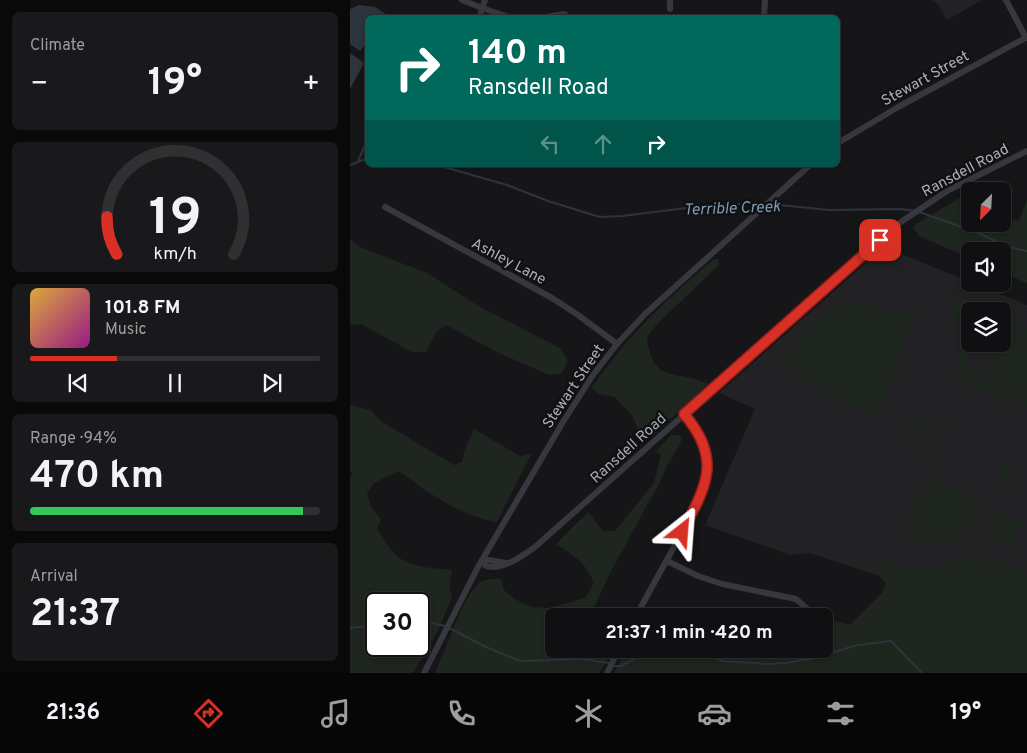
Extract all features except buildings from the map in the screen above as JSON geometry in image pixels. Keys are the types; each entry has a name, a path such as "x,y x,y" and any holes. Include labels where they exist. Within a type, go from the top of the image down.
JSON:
{"street":[{"path":"462,0 503,15"},
{"path":"480,15 485,0"},
{"path":"670,0 670,9"},
{"path":"764,15 765,0"},
{"path":"1006,0 1027,38"},
{"path":"558,15 565,14"},
{"name":"Stewart Street","path":"840,142 900,106 1027,38"},
{"name":"Ransdell Road","path":"482,560 506,563 526,554 901,222 947,191 1027,151"},
{"name":"Stewart Street","path":"424,673 482,560 563,422 617,344 666,294 808,167"},
{"name":"Ashley Lane","path":"385,208 552,298 617,344"},
{"path":"640,608 700,498 707,475 707,454 703,441 684,414"},
{"path":"666,561 698,576 722,584 796,599 807,608"},
{"path":"607,673 614,658"}],"shaded area":[{"path":"931,0 982,0 947,20 939,6"},
{"path":"359,5 375,7 386,14 365,15 365,45 360,51 350,44 350,9"},
{"path":"350,53 364,63 350,89"},
{"path":"961,197 961,232 1011,232 1011,222 1020,219 1027,200 1027,283 1011,276 1011,242 961,242 961,254 919,236 913,227"},
{"path":"350,239 360,247 427,273 480,307 560,348 568,361 562,373 549,375 501,354 446,325 436,332 426,352 412,352 361,324 350,325"},
{"path":"884,247 961,278 961,292 995,292 1027,305 1027,574 893,580 809,553 790,555 705,525 755,409 719,393"},
{"path":"714,259 719,259 718,266 659,322 647,336 654,363 661,369 668,373 697,379 708,384 652,436 644,438 639,432 632,415 615,397 599,394 591,388 633,335 676,292"},
{"path":"951,294 970,302 961,302 961,322 950,317 955,306 948,302"},
{"path":"867,303 913,316 895,360 901,363 878,410 869,413 826,395 826,388 781,367 802,332 830,307"},
{"path":"1011,320 1027,326 1027,335 1011,329"},
{"path":"1011,333 1027,339 1027,396 984,378 995,352 1011,352"},
{"path":"961,343 961,352 968,352 968,359 975,374 984,381 1027,399 1027,409 955,379 958,371 963,372 959,360"},
{"path":"350,405 371,410 382,422 454,465 462,462 465,449 474,429 520,456 532,453 497,522 471,515 445,503 399,471 374,483 367,493 371,507 381,519 377,529 396,555 415,565 452,570 449,587 452,597 430,645 430,592 365,592 365,657 423,657 413,673 350,673 350,477 352,474 350,471"},
{"path":"913,416 915,417 913,421 941,433 945,429 941,442 939,442 940,437 912,425 908,429"},
{"path":"671,435 679,435 682,438 610,573 594,608 550,608 585,598 594,583 579,560 556,544 588,512 603,531 615,531 654,483 661,454 655,452"},
{"path":"904,436 906,436 905,441 933,453 936,449 937,452 933,454 924,454 914,450 903,441"},
{"path":"1005,464 1011,465 1012,478 1009,481 1004,480 999,473 1000,467"},
{"path":"931,478 959,490 985,508 971,527 953,539 931,543 907,539 914,509 926,481"},
{"path":"997,513 1022,523 1013,545 988,535"},
{"path":"965,557 973,557 989,560 1027,573 1027,673 614,673 622,658 833,658 833,620 850,625 882,593 886,584 880,577 877,565 885,563 911,568 938,565"},
{"path":"489,579 501,579 504,590 515,599 531,607 550,608 545,608 545,658 608,658 599,673 435,673 467,600 478,584"}],"waterway":[{"path":"358,161 365,145"},
{"name":"Terrible Creek","path":"350,165 365,159"},
{"name":"Terrible Creek","path":"444,167 507,185 548,201 600,217 718,204 765,204"},
{"name":"Terrible Creek","path":"770,204 829,210 901,209 915,211"},
{"name":"Terrible Creek","path":"919,212 976,232 1008,247 1027,251"},
{"path":"430,623 445,626"},
{"path":"350,628 365,626"},
{"path":"449,628 486,647 520,661 583,659 609,663"},
{"path":"833,652 858,645 891,641 922,673"},
{"path":"615,666 621,666 636,658"},
{"path":"718,658 722,661 768,664 812,658"}],"route":[{"path":"682,532 703,491 707,475 707,454 703,441 684,414 880,240"}]}
